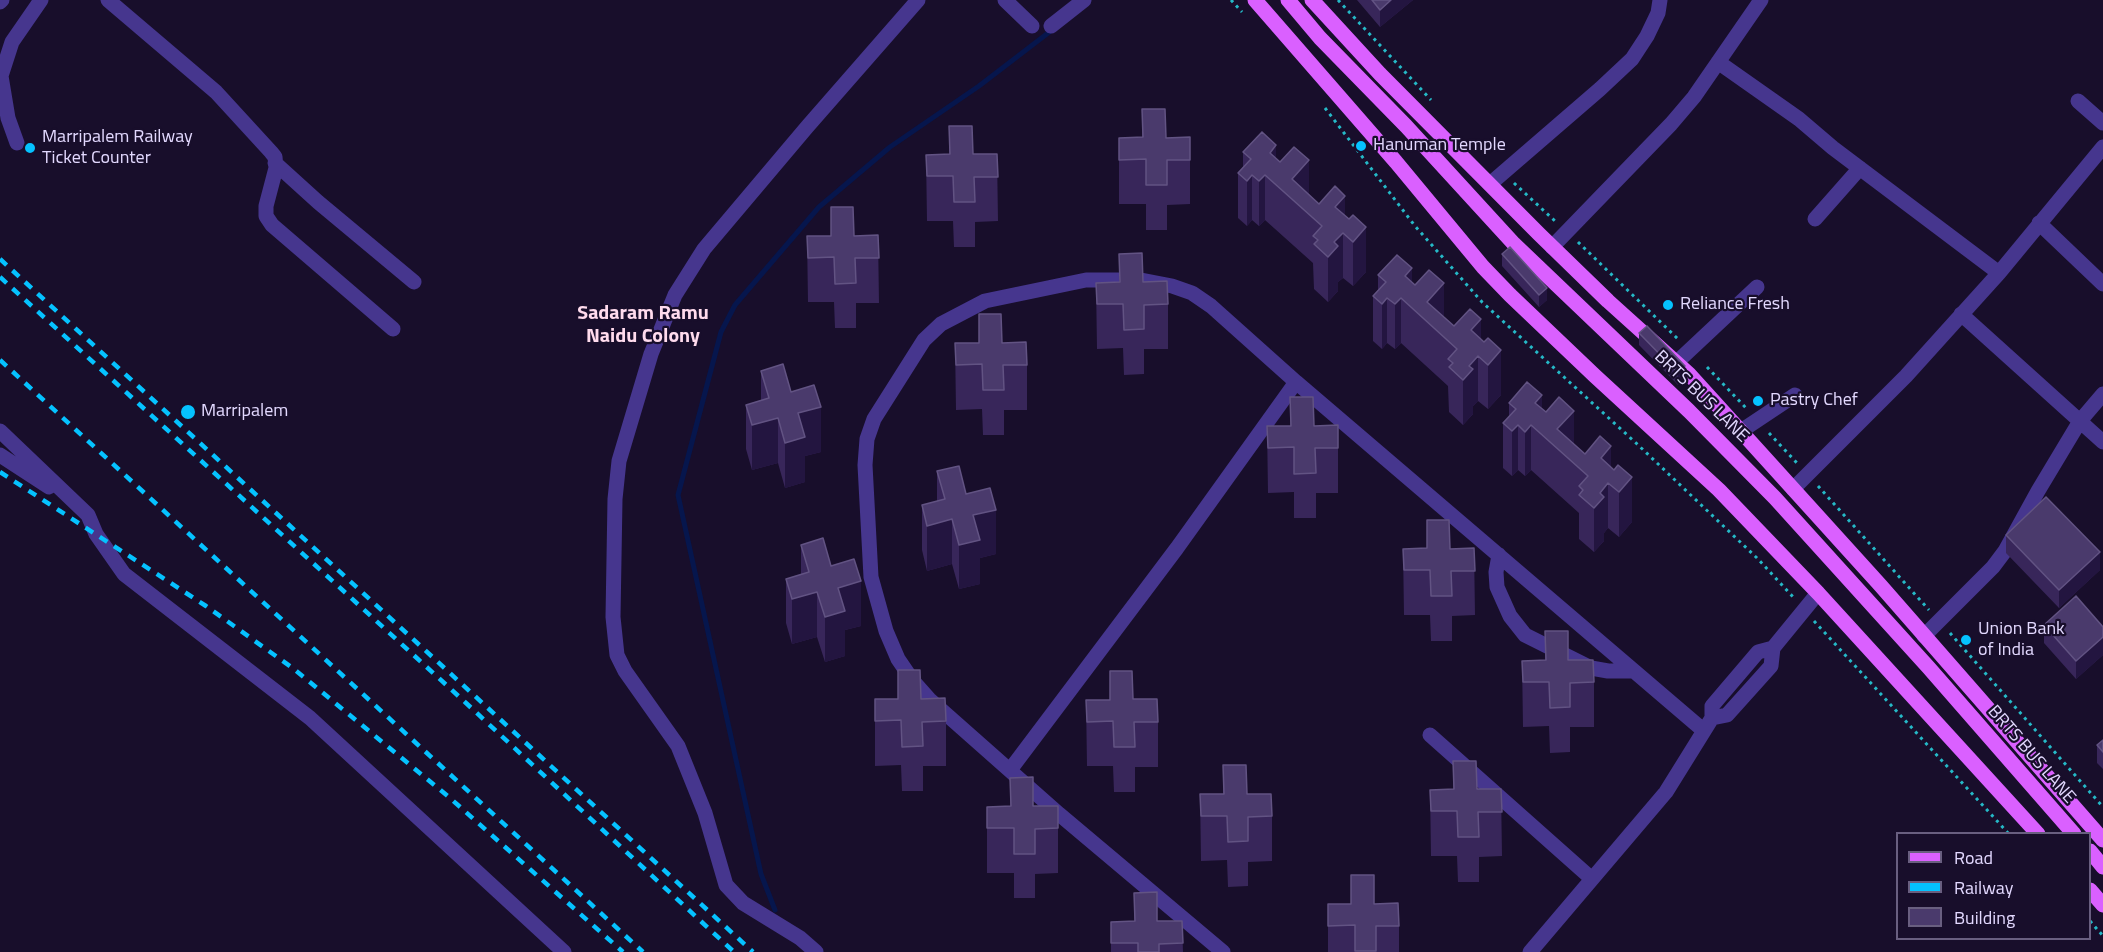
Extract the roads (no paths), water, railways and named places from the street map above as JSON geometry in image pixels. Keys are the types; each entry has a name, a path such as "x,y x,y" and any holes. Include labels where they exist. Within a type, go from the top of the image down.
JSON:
{"main road":[{"path":"1255,0 1503,288 1719,490 1818,593 2036,832"},
{"name":"BRTS BUS LANE","path":"1288,0 1320,38 1406,126 1514,244 1689,411 1775,498 1929,668 2072,832"},
{"path":"1312,0 1380,74 1552,247 1608,301 1677,362 1924,636 2103,840"},
{"path":"2091,852 2103,867"},
{"path":"2091,891 2103,905"}],"street":[{"path":"17,143 8,118 1,76 12,42 41,0"},
{"path":"108,0 216,92 271,152 275,163 414,282"},
{"path":"816,952 800,938 743,903 726,885 705,813 678,746 625,671 618,655 613,617 615,499 619,461 651,354 675,295 704,249 918,0"},
{"path":"1005,0 1032,26"},
{"path":"1051,26 1084,0"},
{"path":"1490,184 1592,97 1632,59 1658,13 1660,0"},
{"path":"1552,247 1671,124 1694,97 1761,0"},
{"path":"1718,62 1799,118 1860,168 1999,273"},
{"path":"2078,101 2103,123"},
{"path":"1792,489 1906,376 1999,273 2103,147"},
{"path":"275,163 266,206 266,216 272,225 393,329"},
{"path":"1815,219 1860,168"},
{"path":"2039,223 2103,284"},
{"path":"1223,952 1059,814 930,699 913,681 898,659 886,631 871,577 865,465 867,439 874,419 924,340 941,324 985,301 1086,280 1141,280 1172,286 1192,293 1211,306 1296,382 1633,671 1707,724"},
{"path":"1677,362 1757,287"},
{"path":"1961,314 2103,442"},
{"path":"1010,770 1177,548 1296,382"},
{"path":"1924,636 1976,586 2005,551 2080,421 2103,394"},
{"path":"1741,431 1795,395"},
{"path":"0,431 88,514 96,534 124,574 310,718 564,952"},
{"path":"0,454 88,514"},
{"path":"1499,555 1496,572 1497,587 1510,616 1525,635 1591,668 1633,671"},
{"path":"1530,952 1666,792 1707,724 1727,716 1771,666 1773,648 1818,593"},
{"path":"1430,735 1592,879"}],"waterway":[{"path":"775,910 761,874 678,495 721,332 735,305 819,207 890,147 979,86 1052,30"}],"railway":[{"path":"0,259 753,952"},
{"path":"0,277 466,703 734,952"},
{"path":"0,360 643,952"},
{"path":"0,472 206,606 294,669 450,798 623,952"}],"place":[{"name":"Hanuman Temple","path":"1361,146"},
{"name":"Marripalem Railway Ticket Counter","path":"30,148"},
{"name":"Reliance Fresh","path":"1668,305"},
{"name":"Pastry Chef","path":"1758,401"},
{"name":"Marripalem","path":"188,412"},
{"name":"Union Bank of India","path":"1966,640"}],"district":[{"name":"Sadaram Ramu Naidu Colony","path":"643,326"}]}
